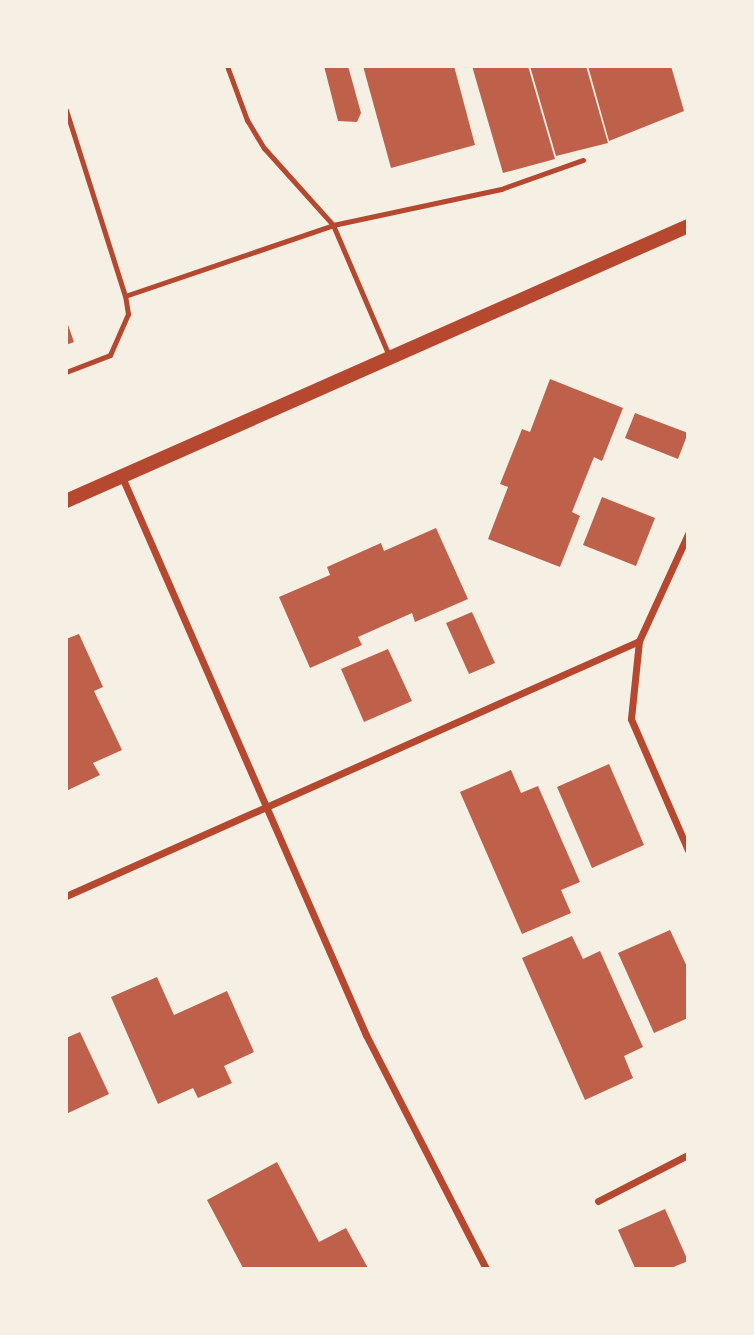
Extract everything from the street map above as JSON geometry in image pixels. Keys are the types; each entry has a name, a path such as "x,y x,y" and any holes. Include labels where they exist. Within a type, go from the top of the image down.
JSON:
{"main road":[{"path":"66,501 688,226"}],"street":[{"path":"122,476 366,1035 486,1269"},
{"path":"688,534 639,641 631,719 688,850"},
{"path":"66,896 639,641"},
{"path":"598,1201 688,1155"}],"lane":[{"path":"227,66 247,120 264,148 333,225 390,358"},
{"path":"66,110 125,296 128,314 110,355 66,372"},
{"path":"125,296 333,225 501,189 583,160"}],"building":[{"path":"324,66 348,66 361,113 357,122 338,121"},
{"path":"363,66 454,66 475,145 391,168"},
{"path":"472,66 528,66 555,159 503,173"},
{"path":"530,66 586,66 608,143 556,156"},
{"path":"588,66 671,66 684,111 609,141"},
{"path":"66,319 74,342 66,345"},
{"path":"550,379 623,408 602,461 594,457 572,512 580,516 560,567 488,539 508,487 500,484 522,429 530,432"},
{"path":"635,413 688,433 678,459 625,438"},
{"path":"602,497 655,518 636,566 583,545"},
{"path":"436,528 468,599 415,622 412,613 358,637 362,645 310,668 279,597 330,575 327,567 381,543 384,551"},
{"path":"472,612 495,663 469,674 446,623"},
{"path":"79,634 103,687 94,691 122,750 93,763 100,775 66,791 66,639"},
{"path":"388,649 412,701 364,722 341,669"},
{"path":"609,764 644,845 592,868 557,787"},
{"path":"511,770 521,793 538,786 580,882 561,890 571,913 522,934 460,792"},
{"path":"670,930 688,969 688,1018 654,1033 618,953"},
{"path":"572,936 583,959 600,951 643,1047 624,1056 633,1078 585,1100 522,958"},
{"path":"157,977 174,1015 227,991 254,1052 224,1066 232,1083 198,1098 193,1088 158,1104 111,997"},
{"path":"80,1032 109,1094 66,1114 66,1038"},
{"path":"277,1162 319,1242 346,1228 368,1268 243,1268 207,1200"},
{"path":"665,1209 688,1261 671,1268 635,1268 618,1230"}]}
